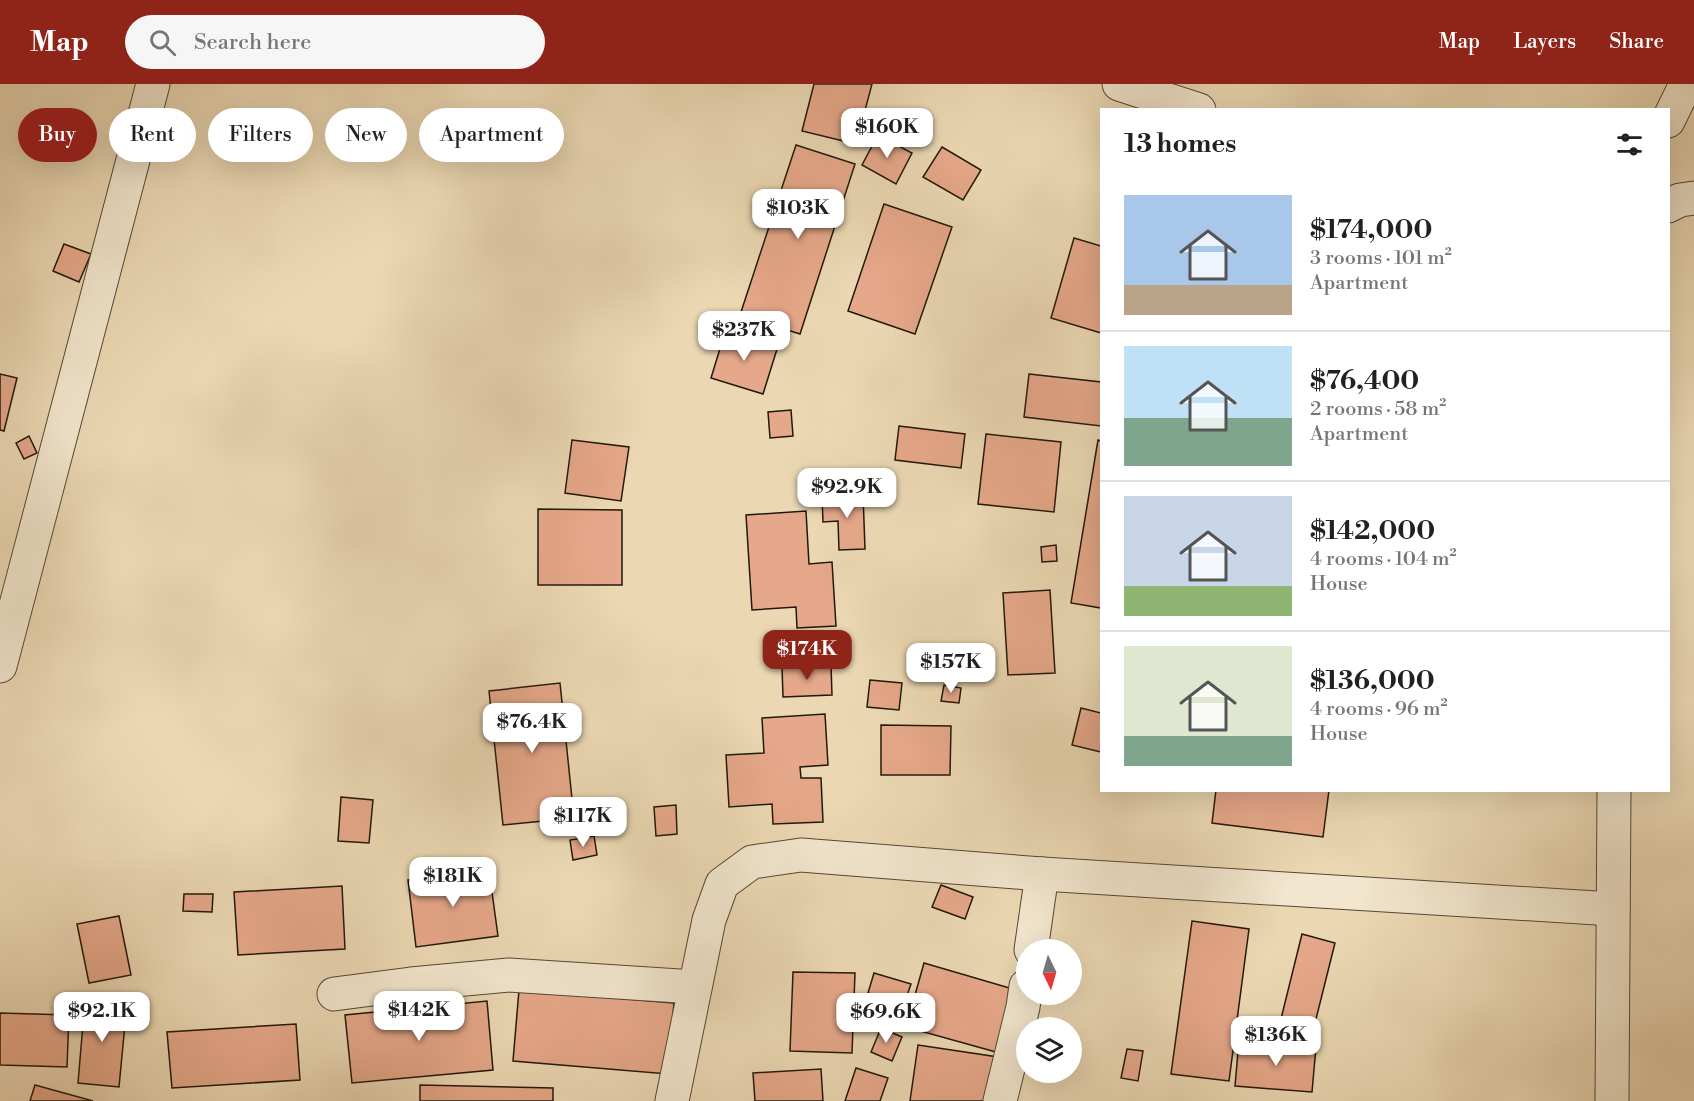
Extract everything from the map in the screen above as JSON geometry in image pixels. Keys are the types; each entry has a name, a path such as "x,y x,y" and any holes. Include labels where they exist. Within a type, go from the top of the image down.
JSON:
{"street":[{"path":"0,666 153,84"},
{"path":"1119,84 1193,108"},
{"path":"1670,118 1686,84"},
{"path":"1612,1101 1614,792"},
{"path":"672,1101 709,920 722,884 752,862 801,855 1042,874 1613,909"},
{"path":"1033,939 1042,874"},
{"path":"334,993 509,975 695,987"},
{"path":"1000,1101 1023,1005"}],"building":[{"path":"814,84 872,84 856,144 802,131"},
{"path":"878,135 912,153 896,184 862,165"},
{"path":"796,145 855,164 800,334 740,315"},
{"path":"942,147 981,170 963,200 923,177"},
{"path":"884,204 952,227 915,334 848,311"},
{"path":"1074,238 1100,246 1100,333 1051,318"},
{"path":"64,244 91,254 79,282 53,271"},
{"path":"726,329 778,346 763,394 711,378"},
{"path":"0,374 17,378 4,431 0,430"},
{"path":"1029,374 1100,382 1100,426 1024,417"},
{"path":"791,410 793,436 770,438 768,412"},
{"path":"899,426 965,434 961,468 895,460"},
{"path":"986,434 1061,442 1054,512 978,504"},
{"path":"29,436 37,453 24,459 16,443"},
{"path":"572,440 629,447 621,501 565,493"},
{"path":"1098,440 1100,441 1100,608 1071,603"},
{"path":"863,494 865,549 839,550 838,521 823,522 822,496"},
{"path":"538,509 622,510 622,585 538,585"},
{"path":"806,511 809,564 832,562 836,626 797,628 796,607 752,610 746,515"},
{"path":"1056,545 1057,561 1042,562 1041,547"},
{"path":"1050,590 1055,673 1008,675 1003,593"},
{"path":"831,665 832,695 783,697 782,667"},
{"path":"870,680 902,683 899,710 867,707"},
{"path":"560,683 574,818 503,825 489,691"},
{"path":"944,685 961,688 959,703 941,701"},
{"path":"1081,708 1100,713 1100,752 1072,745"},
{"path":"825,714 828,765 800,767 801,778 821,778 823,822 773,824 772,804 729,807 726,755 764,753 762,718"},
{"path":"881,725 951,726 950,775 881,775"},
{"path":"1216,792 1329,792 1323,837 1212,823"},
{"path":"341,797 373,800 369,843 338,841"},
{"path":"676,805 677,834 656,836 654,807"},
{"path":"594,836 597,855 573,860 570,840"},
{"path":"489,870 498,936 416,947 408,880"},
{"path":"941,885 973,897 965,919 932,907"},
{"path":"342,886 345,949 238,955 234,892"},
{"path":"184,894 213,894 212,912 183,911"},
{"path":"119,916 131,975 89,983 77,924"},
{"path":"1192,921 1249,929 1229,1081 1171,1074"},
{"path":"1302,934 1335,943 1311,1039 1278,1031"},
{"path":"924,963 1013,989 996,1052 906,1027"},
{"path":"793,972 855,973 852,1053 790,1051"},
{"path":"874,973 911,984 904,1004 868,993"},
{"path":"519,990 674,1003 668,1074 513,1061"},
{"path":"85,1000 127,1003 119,1087 78,1083"},
{"path":"487,1001 493,1070 352,1083 345,1015"},
{"path":"0,1013 69,1015 67,1067 0,1065"},
{"path":"296,1024 300,1080 172,1088 167,1032"},
{"path":"881,1028 902,1037 892,1061 871,1052"},
{"path":"1239,1041 1316,1047 1312,1092 1235,1086"},
{"path":"918,1045 998,1057 991,1101 910,1101"},
{"path":"1127,1049 1143,1051 1138,1081 1121,1078"},
{"path":"856,1068 888,1078 880,1101 845,1101"},
{"path":"821,1069 823,1101 755,1101 753,1073"},
{"path":"35,1085 93,1101 30,1101"},
{"path":"420,1085 553,1088 553,1101 420,1101"}]}
